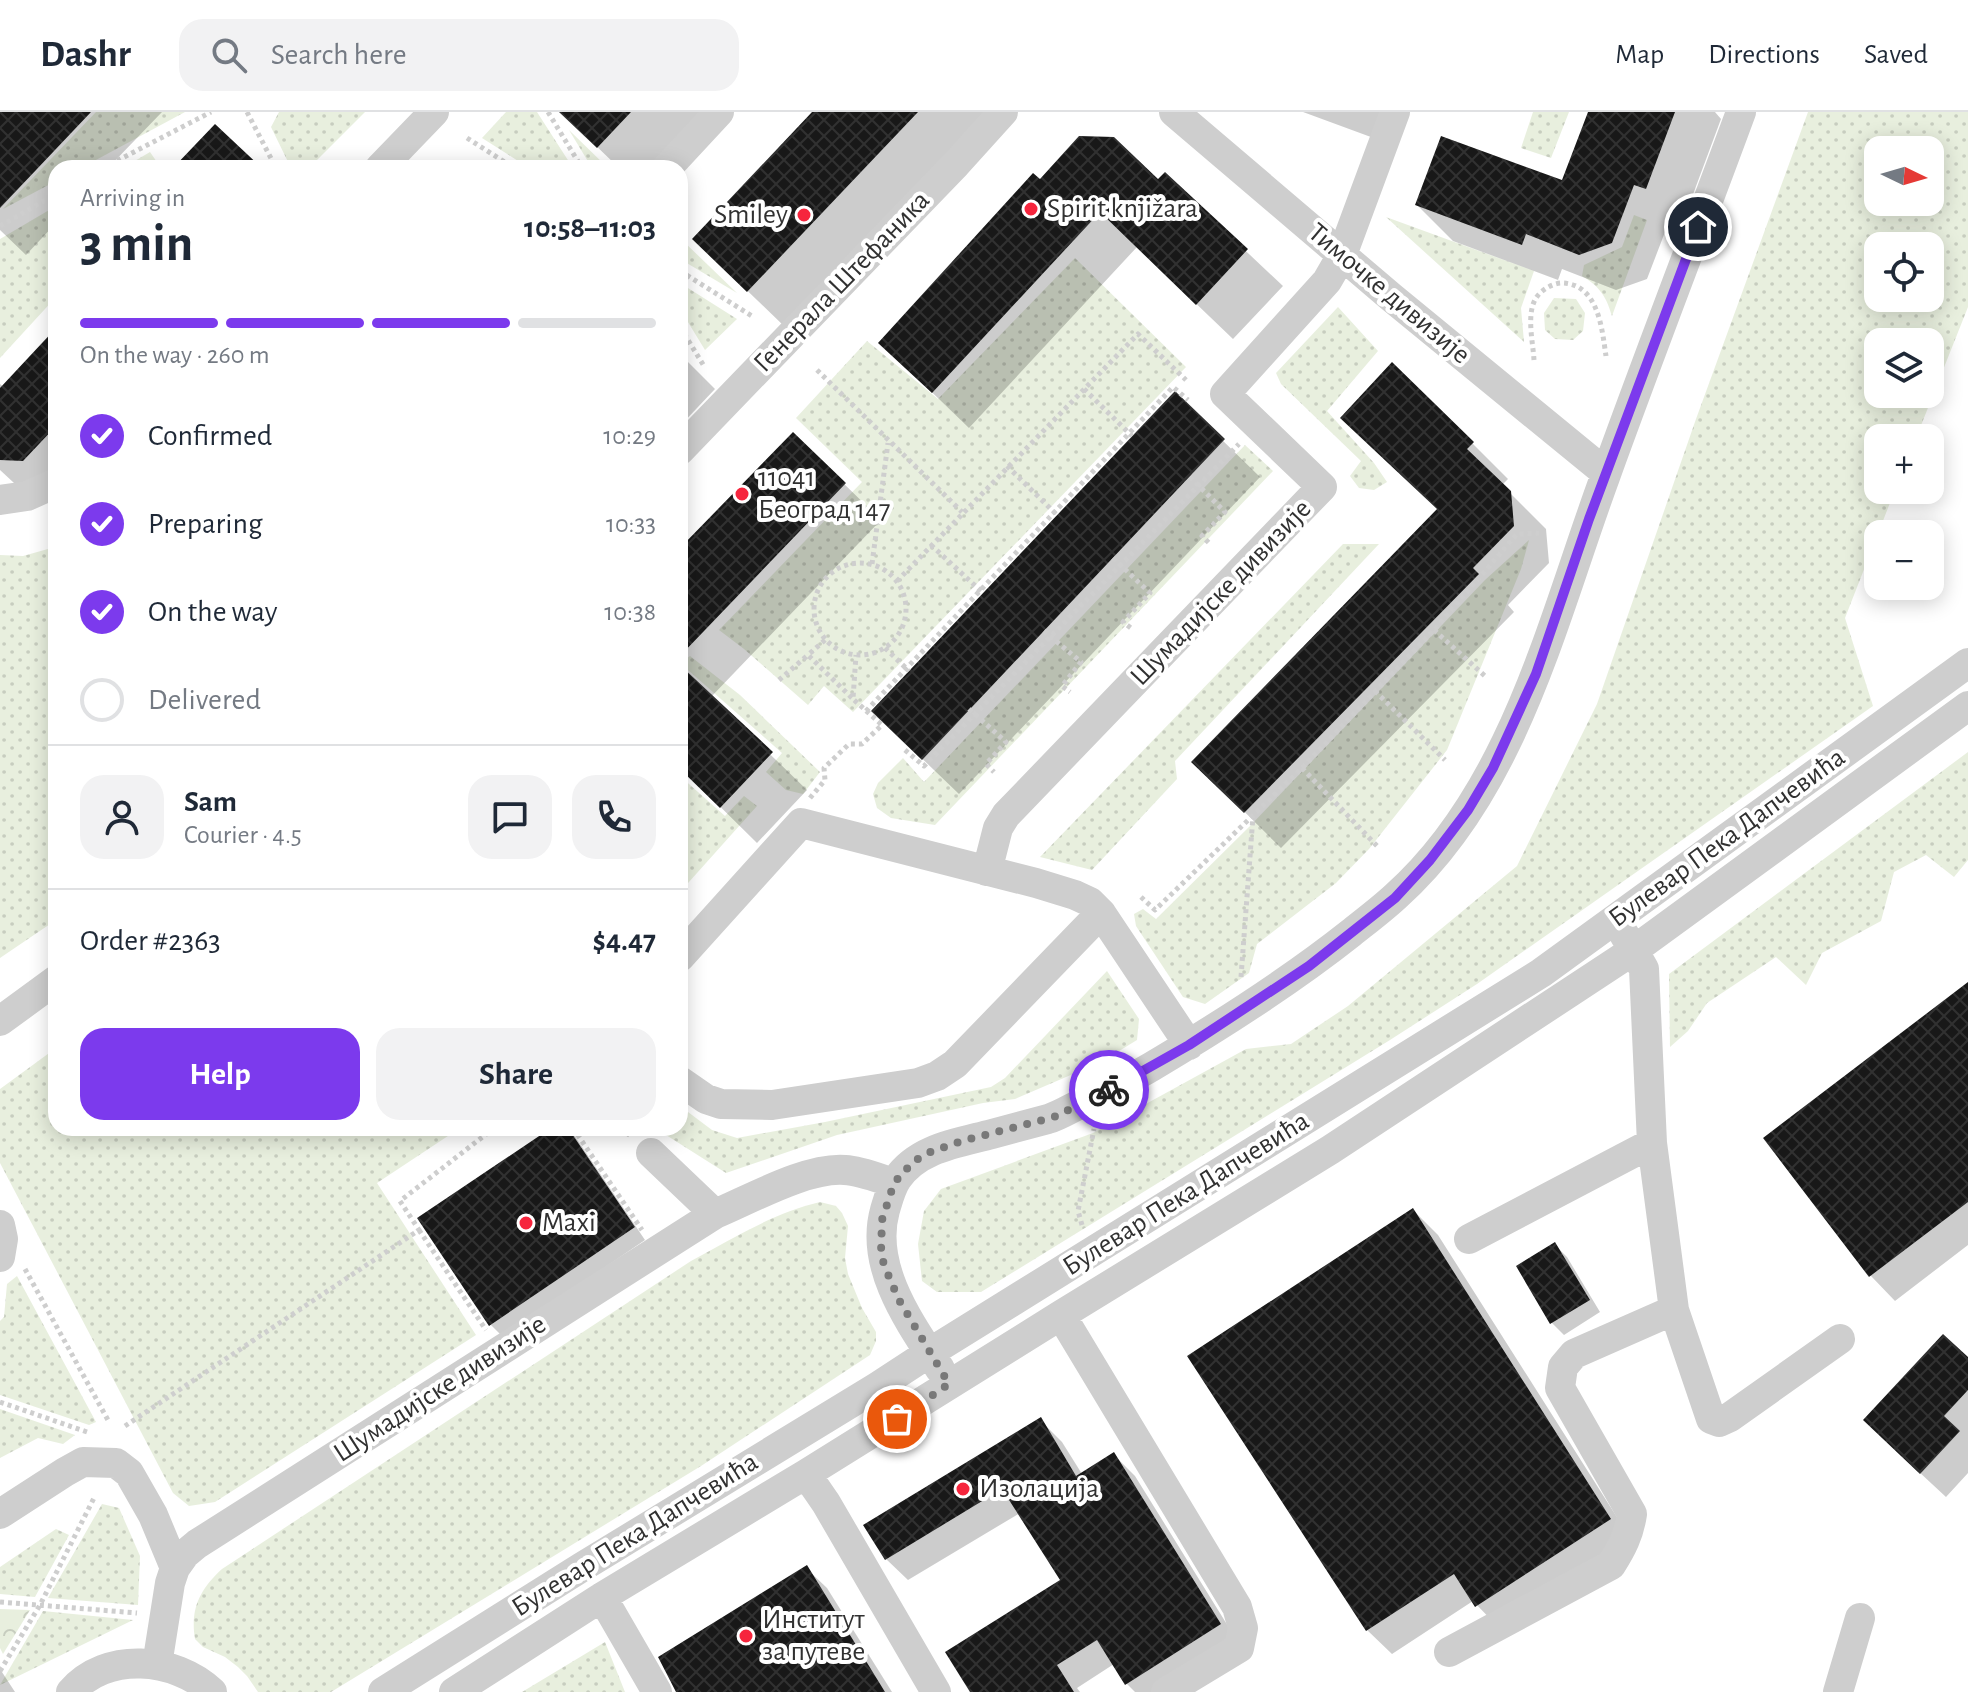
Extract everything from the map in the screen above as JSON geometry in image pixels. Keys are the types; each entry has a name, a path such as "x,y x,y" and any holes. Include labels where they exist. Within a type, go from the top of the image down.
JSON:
{"street":[{"path":"388,160 434,112"},
{"path":"674,160 719,112"},
{"name":"Генерала Штефаника","path":"688,442 1003,112"},
{"name":"Тимочке дивизије","path":"1174,112 1606,473"},
{"path":"1342,255 1395,112"},
{"path":"949,1384 895,1292 884,1265 881,1252 882,1220 894,1183 925,1154 1054,1117 1118,1086 1189,1045 1309,966 1395,898 1455,829 1493,768 1526,697 1741,112"},
{"name":"Шумадијске дивизије","path":"973,867 1006,815 1322,487 1225,394 1327,281 1342,255"},
{"path":"0,500 27,496 48,487"},
{"name":"Булевар Пека Дапчевића","path":"383,1692 1541,973 1968,663"},
{"name":"Булевар Пека Дапчевића","path":"454,1692 602,1597 1330,1150 1634,950 1968,706"},
{"path":"688,948 801,823 973,867 1075,895 1090,902 1101,913 1189,1045"},
{"path":"688,1087 706,1099 721,1104 772,1105 918,1083 937,1076 955,1064 1101,913"},
{"path":"1616,919 1644,969 1652,1143 1674,1310 1711,1419 1719,1422 1730,1417 1840,1339"},
{"path":"0,1021 48,986"},
{"path":"1469,1239 1652,1143"},
{"path":"641,1145 715,1214"},
{"name":"Шумадијске дивизије","path":"175,1568 197,1544 715,1214 796,1179 826,1170 848,1170 894,1183"},
{"path":"0,1225 11,1260"},
{"path":"1449,1652 1611,1565 1616,1558 1629,1533 1632,1514 1560,1388 1563,1367 1574,1354 1674,1310"},
{"path":"1061,1315 1237,1607 1243,1628 1239,1648 1166,1692"},
{"path":"0,1514 83,1462 116,1463 129,1473 153,1515 175,1568 157,1665"},
{"path":"806,1474 834,1516 936,1692"},
{"path":"602,1597 657,1692"},
{"path":"1838,1692 1860,1618"},
{"path":"71,1692 96,1673 134,1663 178,1670 199,1680 212,1692"}],"path":[{"path":"118,160 211,112"},
{"path":"247,112 272,160"},
{"path":"548,112 577,160"},
{"path":"467,138 501,160"},
{"path":"0,226 48,199"},
{"path":"688,276 752,316"},
{"path":"1534,360 1531,319 1536,298 1555,284 1566,283 1586,293 1594,304 1601,322 1606,356"},
{"path":"897,581 1138,334 1186,380"},
{"path":"688,340 704,366"},
{"path":"817,370 962,512"},
{"path":"866,711 1173,387 1188,400"},
{"path":"1084,389 1131,434"},
{"path":"872,564 888,442"},
{"path":"905,750 924,766 972,712 1238,445"},
{"path":"1007,466 1056,513"},
{"path":"1190,477 1225,512 1202,536 1211,545"},
{"path":"1141,897 1155,910 1302,768 1434,630 1517,534 1539,533"},
{"path":"931,545 982,592"},
{"path":"1113,558 1150,593 1123,622 1131,628"},
{"path":"852,563 872,564 886,570 897,581 906,609 904,624 896,638 885,648 871,654 856,655 834,648 825,640 815,623 814,603 820,585 834,570 852,563"},
{"path":"1434,630 1485,676"},
{"path":"1044,631 1081,662 1062,686 1070,692"},
{"path":"779,680 825,640"},
{"path":"885,648 908,670"},
{"path":"803,800 811,798 825,780 824,768 849,744 862,744 882,725 808,655"},
{"path":"853,699 856,655"},
{"path":"1375,691 1445,760"},
{"path":"972,712 1006,742 986,764 994,772"},
{"path":"1302,768 1379,848"},
{"path":"1240,986 1253,816"},
{"path":"1088,1234 1078,1211 1095,1120"},
{"path":"484,1136 400,1201 489,1334"},
{"path":"578,1136 636,1220"},
{"path":"630,1136 641,1145"},
{"path":"125,1426 419,1230"},
{"path":"11,1260 109,1422"},
{"path":"0,1402 92,1434"},
{"path":"1,1665 40,1605 94,1498"},
{"path":"0,1602 146,1613"}],"green space":[{"path":"96,112 185,112 96,160 50,160"},
{"path":"279,112 365,112 317,160 287,160 271,127"},
{"path":"506,112 537,112 568,160 516,160 482,138"},
{"path":"1533,112 1569,112 1551,158 1521,148"},
{"path":"1808,112 1968,112 1968,307 1944,367 1944,328 1864,328 1864,408 1928,408 1922,424 1864,424 1864,504 1890,504 1883,520 1864,520 1864,569 1845,618 1873,706 1477,984 981,1292 937,1292 922,1281 918,1244 924,1211 941,1189 1093,1133 1246,1049 1291,1044 1348,1006 1517,866 1597,704 1696,419"},
{"path":"569,130 600,160 587,160"},
{"path":"150,152 156,160 136,160"},
{"path":"48,162 48,185 3,209"},
{"path":"48,211 48,306 0,358 0,239"},
{"path":"1634,215 1647,220 1612,316 1602,293 1582,276 1584,265 1622,247"},
{"path":"1386,217 1534,271 1521,308 1524,342"},
{"path":"688,246 737,293 688,264"},
{"path":"1075,258 1186,367 853,712 824,686 808,705 719,630 862,482 796,418 867,341 938,399"},
{"path":"688,288 737,319 705,350 688,322"},
{"path":"1554,298 1576,299 1585,313 1583,331 1573,340 1555,339 1545,330 1544,313"},
{"path":"1338,307 1378,351 1327,411 1387,482 1374,490 1359,488 1350,476 1361,461 1281,384 1276,373"},
{"path":"1245,445 1273,471 935,825 891,818 877,808 873,794 878,783 903,758 924,782"},
{"path":"1529,540 1521,569 1447,750 1369,849 1336,883 1257,944 1249,973 1205,1004 1183,997 1136,926 1134,914 1143,909 1156,919 1250,826 1485,580"},
{"path":"1343,544 1379,544 1175,761 1177,779 1092,870 1040,857"},
{"path":"48,549 48,925 0,958 0,555 23,556"},
{"path":"688,657 740,695 820,772 803,794 786,790 766,772 782,753 688,670"},
{"path":"1968,752 1968,860 1954,877 1926,855 1894,872 1881,921 1822,953 1806,985 1776,957 1707,1003 1688,1031 1670,1047 1669,974"},
{"path":"688,783 725,816 744,796 757,806 688,883"},
{"path":"1107,971 1139,1019 1137,1040 1101,1062 1015,1099 983,1103 837,1135 726,1173 668,1136 688,1136 688,1112 712,1130 737,1138 991,1087 1005,1078"},
{"path":"48,1054 48,1136 448,1136 377,1183 476,1335 215,1502 189,1506 173,1493 0,1163 0,1089"},
{"path":"820,1202 836,1206 848,1226 845,1258 848,1274 876,1332 870,1355 701,1466 331,1692 258,1692 238,1667 195,1639 194,1618 198,1600 222,1569 691,1261 769,1220"},
{"path":"17,1276 96,1422 89,1425 0,1395 0,1321 4,1317 7,1284"},
{"path":"0,1409 75,1435 63,1444 38,1438 0,1458"},
{"path":"102,1504 119,1508 140,1556 138,1605 48,1598"},
{"path":"56,1529 69,1535 35,1597 0,1594 0,1567"},
{"path":"0,1609 30,1610 3,1654 0,1648"},
{"path":"43,1611 133,1620 0,1685"},
{"path":"605,1642 625,1692 522,1692"}],"building":[{"path":"0,112 91,112 0,208"},
{"path":"559,112 631,112 597,148"},
{"path":"812,112 918,112 747,292 692,239"},
{"path":"1588,112 1675,112 1646,189 1634,185 1612,243 1579,255 1526,234 1522,245 1415,205 1441,136 1562,180"},
{"path":"215,124 253,160 181,160"},
{"path":"1079,136 1114,137 1158,179 1165,172 1248,249 1196,305 1100,212 932,393 878,343 1033,173 1040,179"},
{"path":"48,337 48,434 23,461 0,460 0,388"},
{"path":"1392,362 1474,442 1467,449 1511,491 1514,526 1473,568 1479,574 1244,813 1191,762 1437,509 1340,418"},
{"path":"1175,391 1225,439 922,760 871,711"},
{"path":"793,432 846,483 688,648 688,540"},
{"path":"688,672 773,752 720,808 688,777"},
{"path":"1968,982 1968,1202 1869,1277 1763,1138"},
{"name":"Maxi","path":"539,1136 573,1136 635,1227 489,1326 417,1218"},
{"path":"1413,1208 1611,1519 1475,1607 1454,1574 1366,1631 1187,1356"},
{"path":"1555,1242 1590,1300 1550,1324 1516,1266"},
{"path":"1943,1334 1968,1357 1968,1390 1944,1416 1960,1431 1920,1474 1863,1420"},
{"path":"1041,1417 1076,1476 1114,1452 1221,1624 1125,1685 1097,1640 1057,1665 1074,1692 970,1692 945,1652 1060,1580 1002,1489 885,1560 863,1525"},
{"path":"807,1565 885,1692 676,1692 658,1657"}],"way so far":[{"path":"897,1419 949,1384 899,1300 884,1265 881,1252 882,1220 894,1183 925,1154 1054,1117 1109,1090"}],"place":[{"name":"Spirit knjižara","path":"1031,209"},
{"name":"Smiley","path":"804,215"},
{"name":"11041 Београд 147","path":"742,494"},
{"name":"Maxi","path":"526,1223"},
{"name":"Изолација","path":"963,1489"},
{"name":"Институт за путеве","path":"746,1636"}],"route":[{"path":"1109,1090 1189,1045 1309,966 1395,898 1430,860 1468,810 1493,768 1536,674 1589,519 1698,227"}]}
